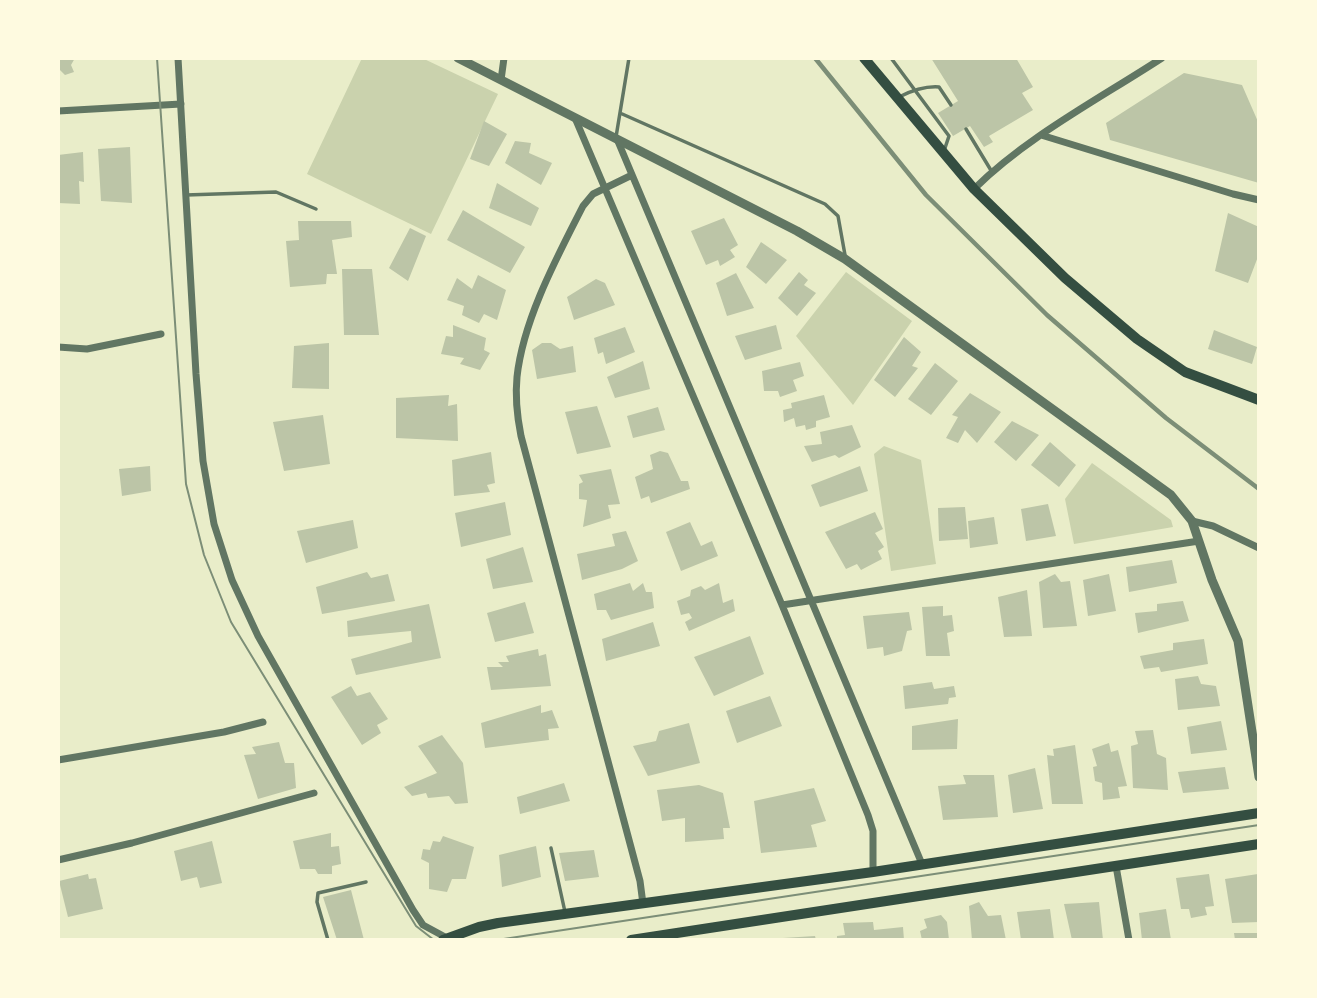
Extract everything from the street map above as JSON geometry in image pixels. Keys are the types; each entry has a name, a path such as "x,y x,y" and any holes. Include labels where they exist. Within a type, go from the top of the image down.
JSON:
{"main road":[{"path":"864,58 974,189 1065,278 1137,340 1185,372 1259,400"},
{"path":"446,940 479,927 873,872 1259,813"},
{"path":"631,940 1259,844"}],"street":[{"path":"178,58 203,461 214,524 222,552 258,636 413,910 423,925 446,940"},
{"path":"458,58 617,137 845,259 1152,478 1171,495 1192,521 1212,580 1238,641 1259,777"},
{"path":"502,80 504,58"},
{"path":"974,189 1041,135 1162,58"},
{"path":"58,111 181,104"},
{"path":"574,116 782,605 873,831 873,872"},
{"path":"1041,135 1259,200"},
{"path":"617,137 922,864"},
{"path":"632,175 593,194 583,206 536,306 519,358 516,403 521,436 640,881 643,904"},
{"path":"58,346 87,349 161,334"},
{"path":"1192,521 1213,526 1259,548"},
{"path":"782,605 1199,541"},
{"path":"58,760 224,732 263,722"},
{"path":"58,860 132,843 314,793"},
{"path":"1116,866 1129,940"}],"lane":[{"path":"617,137 629,58"},
{"path":"891,58 948,136 943,152"},
{"path":"897,98 915,90 939,87 951,105"},
{"path":"620,113 825,204 838,216 845,259"},
{"path":"965,129 992,172"},
{"path":"186,195 276,192 316,209"},
{"path":"551,848 565,914"},
{"path":"328,940 317,902 318,893 366,882"}],"green space":[{"path":"362,58 422,58 498,94 431,234 307,174"},
{"path":"846,272 912,321 853,405 796,336"},
{"path":"884,446 921,460 936,564 891,571 874,454"},
{"path":"1092,463 1171,520 1173,527 1074,544 1065,499"}],"building":[{"path":"58,58 75,58 71,65 74,72 65,75 58,68"},
{"path":"931,58 1016,58 1033,87 1022,93 1033,110 989,136 993,142 984,147 970,126 953,136 938,113 958,101"},
{"path":"1184,73 1242,85 1259,124 1259,183 1110,140 1106,123"},
{"path":"484,121 507,134 489,166 470,159"},
{"path":"515,141 531,143 529,153 552,163 541,185 505,163"},
{"path":"130,147 132,203 101,201 98,149"},
{"path":"83,152 84,182 79,181 80,204 58,203 58,155"},
{"path":"497,183 539,208 531,226 489,208"},
{"path":"463,210 525,247 510,273 447,240"},
{"path":"1228,213 1259,227 1259,254 1248,283 1215,271"},
{"path":"724,218 738,245 730,250 735,257 720,266 718,260 706,265 691,231"},
{"path":"298,221 351,221 352,237 332,240 337,274 327,274 326,284 290,287 286,241 299,240"},
{"path":"410,228 426,236 408,281 389,268"},
{"path":"761,242 787,260 766,284 746,267"},
{"path":"342,269 372,269 379,335 344,335"},
{"path":"799,272 808,280 804,285 816,293 797,316 778,298"},
{"path":"736,273 754,308 727,316 716,283"},
{"path":"478,275 506,290 497,320 484,314 479,323 462,315 464,306 447,300 457,278 472,289"},
{"path":"596,279 605,283 615,305 574,320 567,297"},
{"path":"453,325 486,338 484,350 490,353 480,370 460,364 464,358 441,354 446,336 453,337"},
{"path":"776,325 782,349 745,360 735,336"},
{"path":"625,327 635,352 606,364 603,352 598,354 594,338"},
{"path":"1214,330 1257,347 1252,364 1208,349"},
{"path":"904,337 921,352 912,366 918,368 895,397 874,380"},
{"path":"329,343 329,389 292,388 294,346"},
{"path":"542,343 551,343 560,349 573,346 576,372 537,379 532,350"},
{"path":"643,361 650,389 615,398 607,377"},
{"path":"800,362 804,376 793,380 797,391 780,397 778,391 764,391 762,371"},
{"path":"935,363 958,381 931,415 908,399"},
{"path":"970,393 1001,412 977,443 965,430 958,443 946,438 958,417 952,415"},
{"path":"449,395 448,406 457,404 458,441 396,438 396,398"},
{"path":"824,395 830,417 816,421 816,427 806,430 805,425 796,427 794,418 784,422 783,410 792,408 791,403"},
{"path":"597,406 611,447 577,454 565,412"},
{"path":"658,407 665,430 633,438 627,416"},
{"path":"323,415 330,464 284,471 273,422"},
{"path":"1012,421 1039,435 1016,461 994,442"},
{"path":"852,425 861,447 839,458 835,455 812,462 804,446 822,444 820,432"},
{"path":"1050,442 1076,465 1059,487 1031,465"},
{"path":"660,451 668,453 681,481 688,481 690,489 651,503 649,496 641,499 635,477 653,469 650,455"},
{"path":"491,452 495,483 487,485 490,492 454,496 452,460"},
{"path":"150,466 151,491 122,496 119,469"},
{"path":"860,466 868,491 820,507 811,485"},
{"path":"611,469 620,504 608,505 611,518 583,527 587,500 579,499 579,484 583,482 579,475"},
{"path":"505,502 511,535 461,547 455,513"},
{"path":"1048,504 1056,536 1026,541 1021,509"},
{"path":"965,507 968,539 939,541 938,508"},
{"path":"875,512 883,529 875,533 884,547 878,551 882,559 861,570 857,564 846,569 825,532"},
{"path":"994,517 998,544 970,548 968,521"},
{"path":"353,520 358,548 306,563 297,531"},
{"path":"690,522 701,546 712,541 718,556 681,571 666,532"},
{"path":"626,531 638,561 622,569 582,580 577,554 615,546 612,534"},
{"path":"523,547 533,582 493,589 486,559"},
{"path":"1172,560 1177,583 1129,592 1126,567"},
{"path":"367,572 371,578 388,574 395,601 322,614 316,587"},
{"path":"1055,574 1061,582 1070,581 1077,626 1043,628 1039,582"},
{"path":"1109,574 1116,611 1088,616 1083,580"},
{"path":"630,583 633,591 643,583 646,592 652,592 654,608 611,620 606,610 597,610 594,594"},
{"path":"719,583 723,603 733,599 735,611 689,631 685,622 692,618 689,613 681,615 677,601 690,596 691,590 701,586 705,590"},
{"path":"1027,590 1032,636 1004,637 998,597"},
{"path":"1183,601 1189,621 1138,633 1135,613 1157,611 1157,604"},
{"path":"525,602 534,633 495,642 487,613"},
{"path":"429,604 441,658 356,675 351,659 412,642 411,631 348,637 347,621"},
{"path":"943,606 943,616 952,615 954,631 947,633 950,656 926,656 922,607"},
{"path":"909,612 912,630 907,631 902,651 884,656 883,647 867,649 863,616"},
{"path":"653,622 660,646 606,661 602,639"},
{"path":"750,636 764,674 714,696 694,657"},
{"path":"1204,639 1208,664 1161,672 1159,667 1144,669 1140,656 1173,650 1173,643"},
{"path":"538,649 539,656 546,654 551,686 491,690 487,667 503,667 498,662 509,662 506,656"},
{"path":"1198,676 1201,684 1216,686 1220,706 1178,710 1175,679"},
{"path":"932,682 934,689 954,686 956,697 949,698 948,704 905,709 903,686"},
{"path":"351,686 357,696 370,692 388,719 377,725 381,733 362,745 331,697"},
{"path":"770,696 782,726 737,743 726,711"},
{"path":"541,705 541,713 552,710 559,728 548,729 549,740 485,748 481,723"},
{"path":"958,719 957,749 912,750 912,726"},
{"path":"1221,721 1227,750 1191,754 1187,727"},
{"path":"689,723 700,763 648,776 633,746 656,741 659,731"},
{"path":"1153,730 1157,754 1166,758 1168,790 1133,788 1131,746 1138,744 1135,731"},
{"path":"442,735 463,763 468,803 455,804 449,796 428,798 426,793 412,796 404,787 437,773 418,746"},
{"path":"279,742 285,763 294,763 296,788 258,799 244,755 256,754 252,747"},
{"path":"1109,743 1111,752 1118,750 1127,786 1118,787 1120,798 1103,800 1102,783 1095,781 1093,767 1097,766 1092,749"},
{"path":"1075,745 1083,804 1052,804 1047,755 1054,756 1053,749"},
{"path":"1225,767 1229,789 1183,793 1178,772"},
{"path":"1035,768 1043,809 1013,813 1008,775"},
{"path":"963,775 994,775 998,817 943,820 938,786 966,784"},
{"path":"564,783 570,801 520,814 517,797"},
{"path":"699,785 723,793 730,828 723,828 724,839 685,842 685,818 662,821 657,790"},
{"path":"814,788 826,821 811,825 817,847 761,853 754,801"},
{"path":"331,833 331,847 339,846 341,864 332,866 332,874 318,874 315,869 300,869 293,841"},
{"path":"443,836 474,847 466,879 452,879 447,892 429,889 429,863 421,859 423,849 430,850 433,841 440,842"},
{"path":"212,841 222,883 200,888 197,877 181,881 174,851"},
{"path":"536,846 541,877 502,887 499,855"},
{"path":"594,850 599,877 565,881 559,853"},
{"path":"88,874 89,879 96,878 103,909 68,917 59,881"},
{"path":"1209,874 1214,906 1205,907 1207,915 1191,918 1189,909 1181,909 1176,878"},
{"path":"1258,874 1259,922 1232,923 1225,879"},
{"path":"351,890 364,940 337,940 323,897"},
{"path":"979,902 988,916 1001,915 1006,940 972,940 969,906"},
{"path":"1099,902 1103,940 1072,940 1064,904"},
{"path":"1050,909 1054,940 1021,940 1017,912"},
{"path":"1166,909 1171,940 1142,940 1139,913"},
{"path":"941,915 947,922 949,940 922,940 920,931 927,928 924,919"},
{"path":"873,922 874,930 903,927 904,940 837,940 837,936 845,935 843,923"},
{"path":"1234,933 1259,933 1259,940 1235,940"},
{"path":"815,936 816,940 783,940 783,938"}],"tram line":[{"path":"157,58 186,484 204,555 231,622 416,926 434,940"},
{"path":"497,940 1259,825"}],"railway":[{"path":"815,58 926,195 1047,315 1166,418 1259,489"}]}
